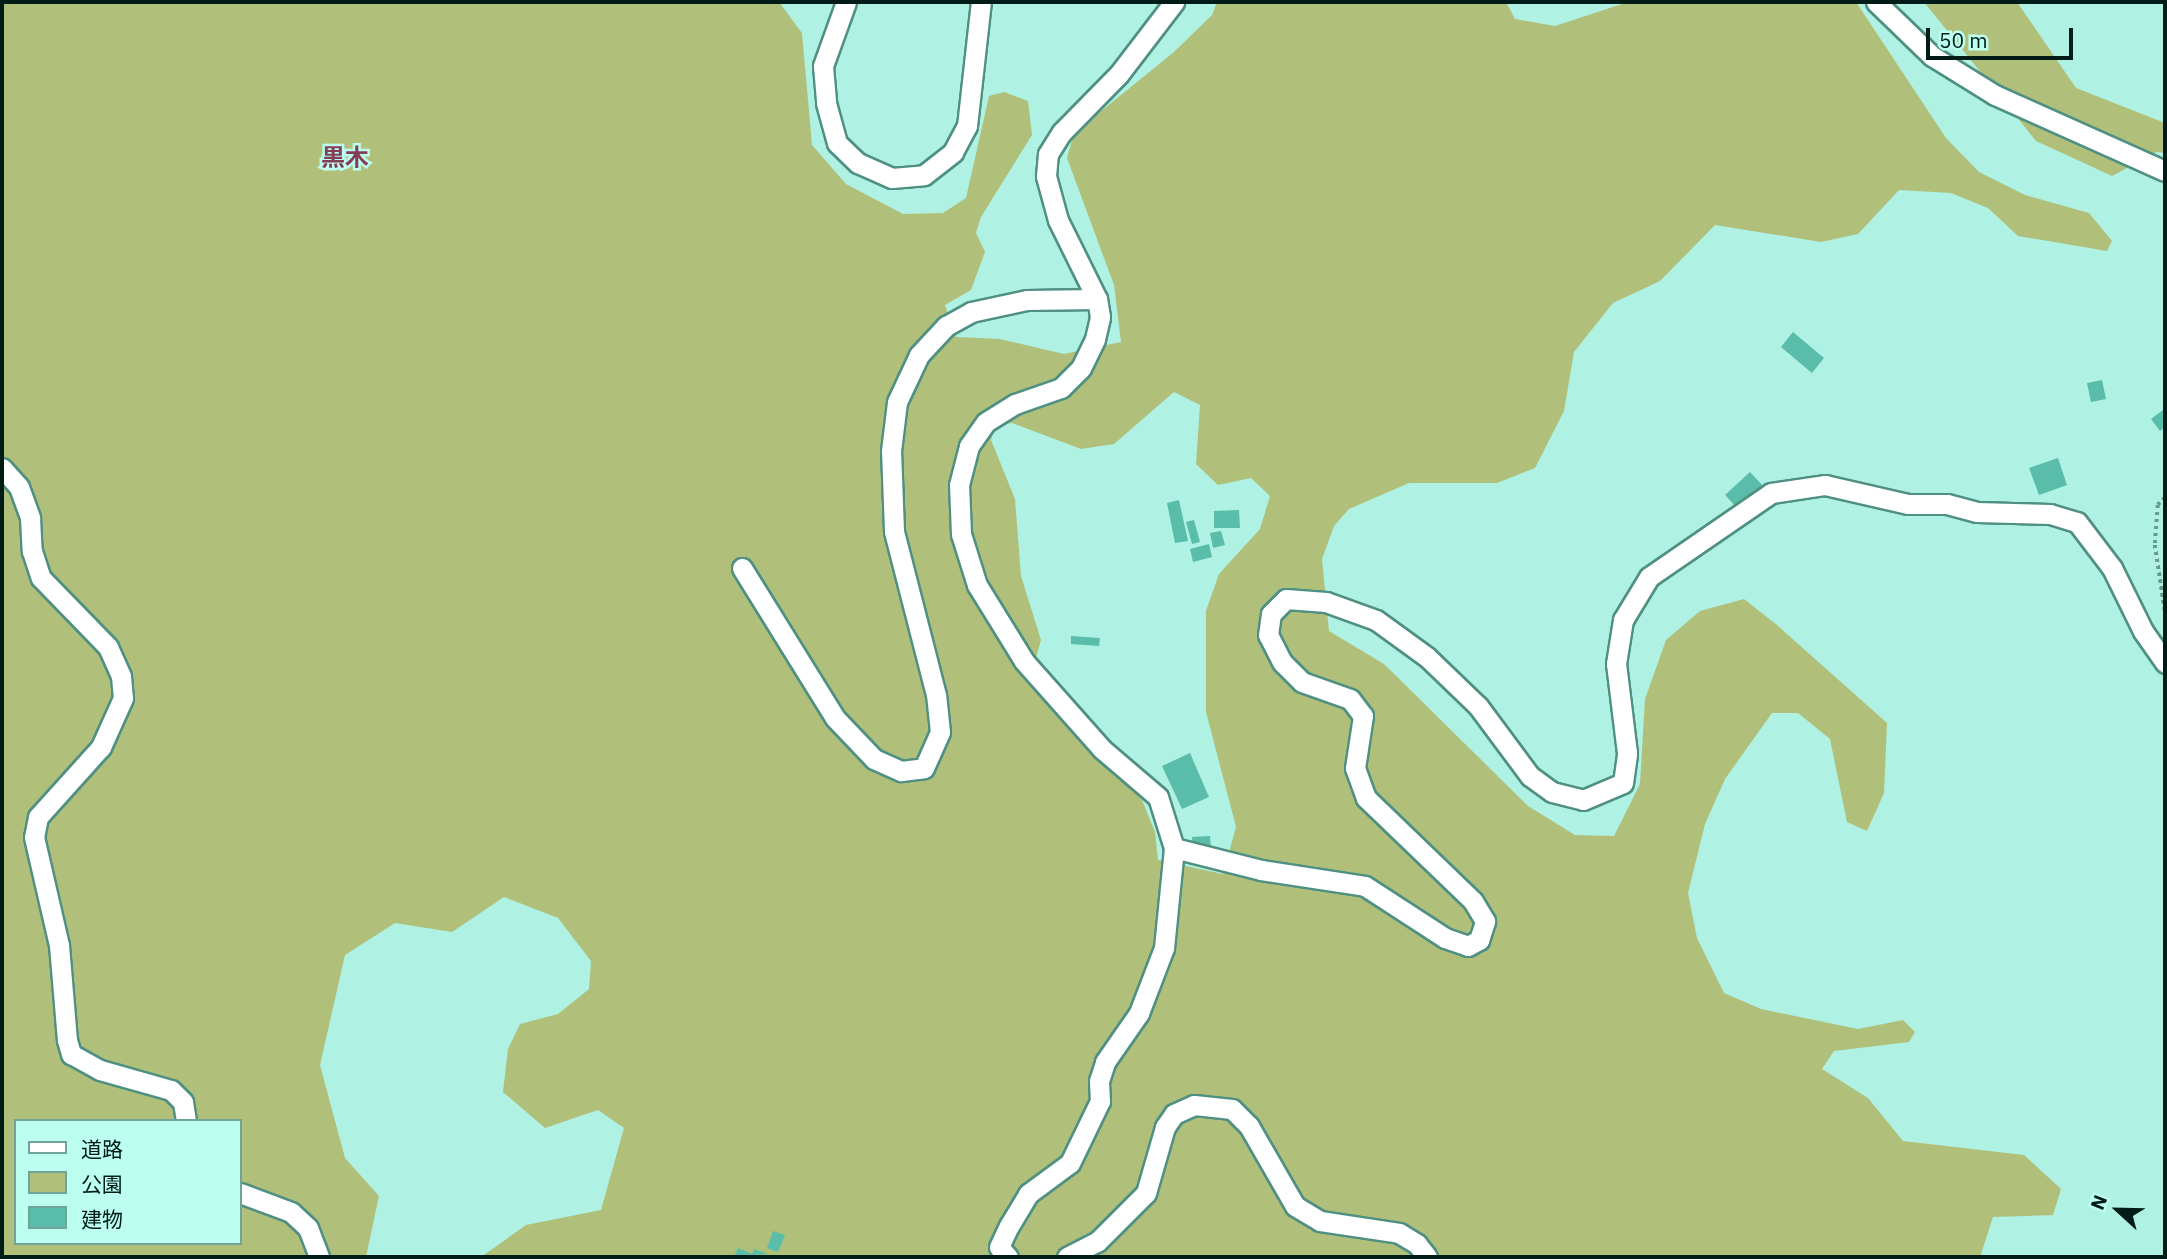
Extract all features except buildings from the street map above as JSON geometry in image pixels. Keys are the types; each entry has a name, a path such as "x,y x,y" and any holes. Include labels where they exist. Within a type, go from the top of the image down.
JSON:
{"street":[{"path":"846,2 823,66 826,103 837,143 858,163 892,178 923,175 953,152 967,126 981,2"},
{"path":"1008,1257 999,1247 1009,1226 1028,1194 1070,1163 1100,1101 1099,1081 1105,1062 1139,1013 1164,948 1174,848 1157,797 1102,749 1024,661 977,585 961,534 959,485 969,446 986,422 1015,404 1061,388 1082,368 1100,317 1097,299 1058,220 1046,176 1048,154 1062,132 1119,74 1174,2"},
{"path":"1876,2 1932,56 1995,95 2165,171"},
{"path":"742,568 835,718 874,759 901,771 924,768 940,733 936,695 894,531 891,452 897,402 919,355 946,326 971,312 1027,300 1097,299"},
{"path":"2,468 19,487 30,518 32,551 41,578 108,647 121,676 123,698 101,747 38,817 34,837 59,945 67,1040 71,1054 100,1070 171,1090 183,1102 186,1119"},
{"path":"1174,848 1261,870 1365,886 1445,938 1468,946 1479,940 1485,921 1473,901 1366,798 1355,768 1363,716 1350,699 1302,682 1282,662 1268,635 1271,614 1286,599 1326,602 1376,620 1427,657 1478,706 1530,776 1552,792 1583,800 1623,783 1627,753 1616,664 1623,620 1649,577 1771,493 1825,485 1908,504 1947,503 1977,512 2049,514 2077,522 2112,568 2143,631 2165,663"},
{"path":"1067,1257 1097,1242 1146,1193 1165,1127 1174,1114 1194,1105 1232,1109 1249,1126 1295,1206 1320,1221 1399,1233 1427,1257"},
{"path":"242,1195 291,1212 308,1228 319,1257"}],"path":[{"path":"2165,498 2158,505 2155,545 2159,591 2165,611"}],"green space":[{"path":"2,2 779,2 802,33 812,145 846,184 903,214 943,213 966,198 989,96 1004,92 1028,101 1032,135 981,217 976,233 985,252 971,290 945,305 956,337 1000,339 1064,354 1121,342 1114,285 1067,158 1074,133 1174,52 1212,15 1217,2 1506,2 1515,19 1555,26 1628,2 1856,2 1946,138 1979,172 2025,195 2089,213 2112,241 2107,251 2018,236 1988,208 1951,193 1899,190 1858,234 1821,242 1715,225 1660,281 1613,303 1574,352 1564,411 1535,468 1497,483 1409,483 1349,509 1334,526 1322,559 1329,631 1384,664 1528,806 1575,835 1614,836 1640,784 1645,699 1666,640 1700,611 1744,599 1887,723 1884,793 1867,831 1847,822 1830,739 1798,713 1772,713 1725,779 1705,824 1688,893 1697,938 1724,993 1761,1009 1858,1029 1903,1020 1915,1032 1909,1042 1834,1051 1822,1069 1868,1098 1903,1141 2024,1155 2061,1189 2053,1215 1993,1217 1980,1257 481,1257 526,1225 601,1210 624,1128 598,1110 545,1128 503,1092 508,1049 520,1024 558,1014 589,989 591,961 558,918 504,897 452,932 395,923 345,955 320,1065 345,1158 379,1196 366,1257 2,1257","holes":["1174,392 1200,405 1196,464 1218,485 1251,478 1270,496 1260,529 1219,574 1206,611 1206,712 1236,827 1223,874 1158,860 1155,832 1142,800 1030,680 1041,640 1021,576 1015,499 991,440 995,425 1012,423 1081,449 1114,444"]},
{"path":"1924,2 2017,2 2076,88 2165,123 2165,153 2157,152 2112,176 2036,141"}],"district":[{"name":"黒木","path":"345,158"}]}
